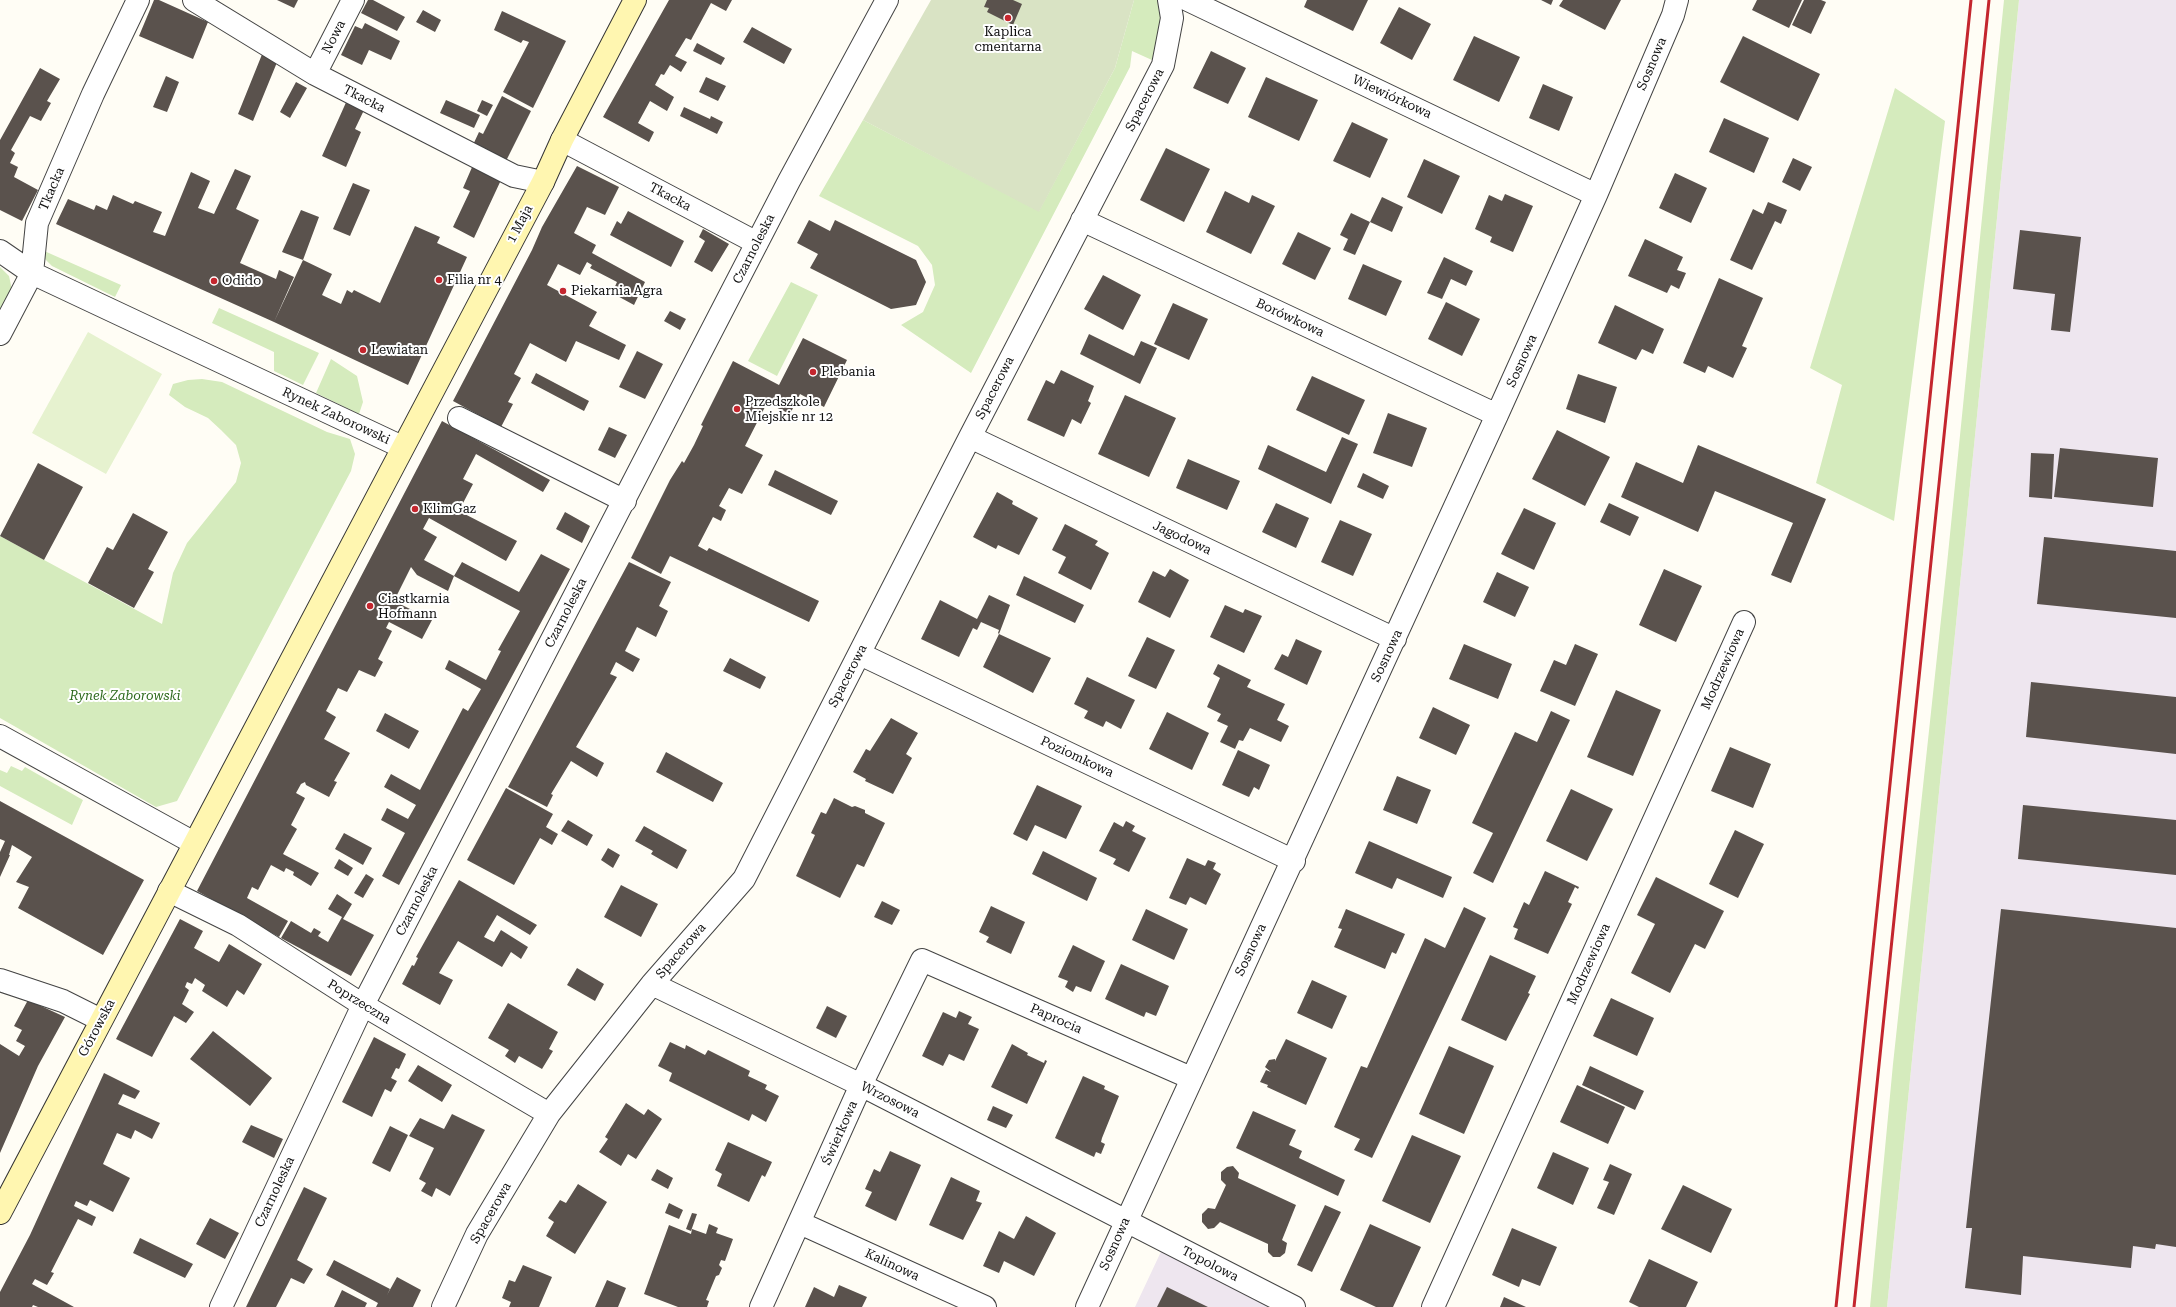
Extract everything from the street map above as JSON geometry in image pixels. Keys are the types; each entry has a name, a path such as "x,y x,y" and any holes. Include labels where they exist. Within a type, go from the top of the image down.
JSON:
{"street":[{"name":"Tkacka","path":"32,272 37,224 93,94 138,0"},
{"name":"Tkacka","path":"194,0 315,74 514,176 543,182"},
{"name":"Nowa","path":"315,74 353,0"},
{"name":"1 Maja","path":"402,447 543,182 562,140 635,0"},
{"name":"Czarnoleska","path":"221,1307 364,1005 757,243 887,0"},
{"name":"Spacerowa","path":"443,1307 477,1234 549,1114 652,984 744,879 970,437 1163,65 1172,18 1169,0"},
{"name":"Wiewiórkowa","path":"1188,0 1596,195"},
{"name":"Sosnowa","path":"1087,1307 1191,1078 1294,861 1497,415 1596,195 1673,15 1677,0"},
{"name":"Tkacka","path":"562,140 757,243"},
{"name":"Borówkowa","path":"1082,220 1497,415"},
{"name":"Rynek Zaborowski","path":"0,251 32,272 402,447 194,843"},
{"path":"0,334 32,272"},
{"path":"459,418 625,501"},
{"name":"Jagodowa","path":"970,437 1395,639"},
{"name":"Modrzewiowa","path":"1433,1307 1744,622"},
{"name":"Poziomkowa","path":"860,654 1294,861"},
{"path":"0,736 194,843"},
{"name":"Górowska","path":"0,1213 194,843"},
{"name":"Poprzeczna","path":"169,891 238,925 446,1055 549,1114"},
{"name":"Paprocia","path":"922,960 1191,1078"},
{"name":"Świerkowa","path":"761,1307 861,1085 922,960"},
{"path":"0,980 63,1001 101,1020"},
{"name":"Wrzosowa","path":"652,984 861,1085 1126,1221"},
{"name":"Topolowa","path":"1126,1221 1294,1307"},
{"name":"Kalinowa","path":"800,1223 985,1307"}],"shaded area":[{"path":"2019,0 2176,0 2176,1307 1887,1307"},
{"path":"1166,1241 1294,1307 1135,1307"}],"green space":[{"path":"931,0 1134,0 1115,68 1039,212 863,120"},
{"path":"1134,0 1169,0 1163,65 1132,51 1130,67 971,373 901,325 923,312 935,285 932,265 918,246 819,196 863,120 1039,211 1115,68"},
{"path":"2004,0 2019,0 1887,1307 1870,1307 1893,1064 1947,564"},
{"path":"1895,88 1945,121 1894,521 1816,483 1842,385 1810,368"},
{"path":"42,250 121,285 115,297 52,266 43,257"},
{"path":"0,267 9,276 12,290 0,314"},
{"path":"791,282 818,295 777,376 748,361"},
{"path":"219,308 319,353 303,385 274,371 274,352 212,323"},
{"path":"88,332 162,374 106,474 32,433"},
{"path":"331,359 357,376 363,402 359,414 316,393"},
{"name":"Rynek Zaborowski","path":"202,379 222,382 327,432 350,439 355,454 351,471 177,801 156,807 0,718 0,536 162,624 173,573 187,543 236,482 241,463 236,445 221,430 208,418 185,407 169,395 173,384 188,380"},
{"path":"11,766 22,771 25,767 83,800 72,825 0,786 0,770 7,773"}],"building":[{"path":"154,0 159,0 208,22 193,59 139,36"},
{"path":"277,0 298,0 294,8"},
{"path":"368,0 373,0 405,17 397,31 361,13"},
{"path":"669,0 732,0 726,11 711,3 691,40 686,38 675,56 687,62 681,72 670,65 664,75 661,74 655,85 674,97 667,111 650,101 638,123 654,132 649,142 603,117"},
{"name":"Kaplica cmentarna","path":"987,0 1013,0 1022,4 1013,25 987,12 989,8 984,7"},
{"path":"1307,0 1368,0 1353,31 1304,7"},
{"path":"1541,0 1553,0 1551,5"},
{"path":"1563,0 1621,0 1605,30 1559,6"},
{"path":"1757,0 1802,0 1789,28 1752,10"},
{"path":"1804,0 1821,0 1826,2 1811,34 1792,25"},
{"path":"1399,7 1431,24 1412,60 1380,43"},
{"path":"423,10 441,20 435,32 416,22"},
{"path":"502,11 566,41 533,108 503,92 529,42 523,40 521,43 494,30"},
{"path":"365,23 400,41 391,60 369,50 362,65 341,55 355,26 362,29"},
{"path":"752,27 792,49 784,64 743,42"},
{"path":"1474,36 1520,57 1499,102 1453,80"},
{"path":"1743,36 1820,74 1798,121 1720,82"},
{"path":"697,43 725,58 721,65 693,51"},
{"path":"265,47 280,55 253,121 238,114"},
{"path":"1211,51 1246,68 1228,104 1193,88"},
{"path":"40,68 60,79 47,101 51,103 41,121 30,116 11,150 15,153 10,163 18,167 14,177 38,190 22,221 0,210 0,140"},
{"path":"166,76 179,82 167,112 153,107"},
{"path":"706,77 726,86 718,101 699,92"},
{"path":"1266,77 1318,100 1299,141 1248,117"},
{"path":"296,82 307,88 290,118 280,112"},
{"path":"1543,84 1573,97 1559,131 1529,118"},
{"path":"502,96 531,111 505,163 472,147 479,132 483,134"},
{"path":"348,98 365,108 355,129 361,132 346,167 322,156"},
{"path":"446,100 480,115 474,128 440,113"},
{"path":"482,100 493,105 487,116 477,111"},
{"path":"684,107 710,119 711,116 723,122 717,134 680,116"},
{"path":"1724,118 1769,138 1754,173 1709,152"},
{"path":"1352,122 1388,139 1370,178 1333,161"},
{"path":"1166,148 1210,169 1184,222 1140,200"},
{"path":"1793,158 1812,167 1800,191 1782,182"},
{"path":"1424,159 1460,176 1442,214 1407,197"},
{"path":"473,165 501,180 474,238 453,227 470,191 463,188"},
{"path":"577,166 619,187 605,215 587,207 574,233 596,245 592,253 645,282 634,305 612,293 617,282 590,268 592,265 587,262 580,275 558,264 547,285 597,312 589,326 626,345 619,360 576,341 566,362 530,343 514,374 521,378 508,402 513,404 501,427 453,401 532,250 542,227"},
{"path":"235,169 251,176 236,209 259,220 240,263 276,279 279,270 294,277 274,322 56,224 68,199 94,210 96,205 107,210 113,195 133,204 135,201 162,212 153,232 165,236 191,172 210,181 198,208 214,214"},
{"path":"1675,173 1707,188 1691,223 1659,208"},
{"path":"353,183 370,190 350,236 333,229"},
{"path":"1225,191 1249,203 1252,195 1275,206 1251,254 1206,232"},
{"path":"1505,194 1533,206 1513,252 1490,242 1492,237 1475,229 1489,195 1502,201"},
{"path":"1382,197 1403,207 1392,232 1370,222"},
{"path":"1768,202 1787,210 1781,224 1775,221 1752,270 1730,260 1753,209 1763,214"},
{"path":"301,210 319,217 303,260 282,252"},
{"path":"628,211 684,241 671,267 610,235 617,221 621,224"},
{"path":"1351,213 1370,222 1355,255 1343,250 1348,239 1340,235"},
{"path":"809,220 830,231 835,220 916,260 926,282 916,305 891,309 810,268 818,254 797,243"},
{"path":"415,226 440,237 437,243 467,257 408,385 274,322 303,260 332,274 322,295 341,304 347,290 352,293 354,290 380,303"},
{"path":"703,229 729,244 712,272 694,262 705,241 699,237"},
{"path":"2020,230 2081,237 2070,332 2051,330 2055,294 2013,289"},
{"path":"1298,232 1331,248 1315,280 1282,264"},
{"path":"1645,239 1683,257 1677,270 1686,273 1679,289 1671,285 1667,293 1628,276"},
{"path":"1444,257 1473,271 1466,286 1451,279 1442,299 1427,293"},
{"path":"1363,264 1402,281 1386,316 1348,299"},
{"path":"1103,275 1141,295 1123,330 1084,309"},
{"path":"1719,278 1763,298 1742,346 1747,348 1733,378 1708,366 1705,373 1683,363"},
{"path":"1446,302 1480,319 1462,356 1428,339"},
{"path":"1173,303 1208,319 1189,360 1154,344"},
{"path":"1615,305 1664,329 1653,354 1642,349 1636,360 1598,343"},
{"path":"670,311 686,319 680,330 664,321"},
{"path":"1089,334 1134,356 1141,341 1157,348 1140,384 1080,354"},
{"path":"803,338 847,360 824,407 800,394 790,414 767,403 745,446 763,455 742,494 729,488 719,506 726,510 721,521 713,517 698,546 707,551 709,548 819,601 809,622 670,556 661,574 631,558 670,480 682,461 684,463 694,445 703,426 701,425 733,361 779,385"},
{"path":"637,351 663,364 645,399 619,387"},
{"path":"1061,370 1094,386 1088,401 1091,403 1081,424 1072,419 1064,437 1027,420 1046,380 1054,384"},
{"path":"536,373 589,401 584,411 531,383"},
{"path":"1578,374 1617,387 1605,423 1566,409"},
{"path":"1312,376 1365,400 1349,435 1296,410"},
{"path":"1125,395 1176,418 1149,477 1098,454"},
{"path":"1388,413 1427,428 1412,467 1373,453"},
{"path":"442,421 550,480 543,492 476,454 463,479 473,484 462,505 458,503 455,509 517,541 506,561 429,518 423,529 437,537 424,560 454,576 448,591 417,575 411,567 394,601 432,620 422,639 389,622 386,628 392,631 378,659 383,662 375,677 359,670 347,692 338,688 326,711 336,717 324,739 350,753 334,781 337,782 329,797 306,785 305,782 301,784 296,793 305,798 291,825 297,829 283,854 319,873 311,886 293,875 294,872 286,868 284,872 271,865 258,890 252,887 247,898 288,921 279,937 197,891"},
{"path":"609,427 627,435 615,458 598,450"},
{"path":"1557,430 1610,457 1585,506 1532,479"},
{"path":"1342,437 1358,444 1331,504 1258,469 1268,445 1326,472"},
{"path":"1698,445 1826,499 1791,583 1771,575 1793,523 1715,491 1698,532 1621,497 1636,462 1683,483"},
{"path":"2060,448 2158,458 2153,507 2054,497"},
{"path":"2031,453 2054,454 2052,499 2029,497"},
{"path":"1188,459 1240,481 1227,510 1176,488"},
{"path":"38,463 83,487 44,560 0,536"},
{"path":"775,470 838,501 831,515 768,485"},
{"path":"1363,473 1389,486 1383,499 1357,487"},
{"path":"997,492 1013,501 1012,504 1038,518 1019,555 998,545 996,549 973,537"},
{"path":"1276,503 1309,518 1296,548 1262,532"},
{"path":"1609,503 1639,517 1630,536 1600,522"},
{"path":"1524,508 1556,523 1534,570 1501,554"},
{"path":"565,512 590,526 582,543 556,529"},
{"path":"133,513 168,532 148,569 154,572 134,608 88,583 107,547 113,550"},
{"path":"1340,520 1372,534 1353,576 1321,562"},
{"path":"1065,524 1098,541 1095,545 1109,553 1091,590 1058,573 1066,557 1052,550"},
{"path":"2044,537 2176,551 2176,618 2037,604"},
{"path":"541,554 570,569 399,885 382,876 405,833 381,820 387,808 408,819 416,805 384,787 391,774 420,790 463,708 468,711 481,689 445,669 449,660 486,680 501,651 498,650 520,611 454,576 462,562 519,592"},
{"path":"629,562 671,582 659,606 668,611 656,637 637,627 625,651 640,659 633,672 616,662 610,674 617,677 576,747 604,763 597,777 571,761 551,794 553,795 547,807 508,787"},
{"path":"1170,569 1189,580 1170,618 1138,602 1153,571 1165,577"},
{"path":"1664,569 1702,586 1676,642 1639,625"},
{"path":"1497,572 1529,587 1515,617 1483,602"},
{"path":"1024,576 1084,605 1075,623 1016,595"},
{"path":"989,595 1010,605 999,634 999,630 981,622 977,630 973,628 959,657 921,639 940,600 977,619"},
{"path":"1225,605 1243,613 1245,609 1262,616 1244,653 1210,637"},
{"path":"999,634 1051,658 1033,693 983,667"},
{"path":"1147,637 1175,650 1156,689 1128,676"},
{"path":"1296,639 1322,651 1307,685 1274,669 1282,654 1288,657"},
{"path":"1464,644 1512,664 1498,699 1449,679"},
{"path":"1575,644 1598,654 1575,706 1540,691 1554,660 1566,665"},
{"path":"730,658 766,677 760,689 723,671"},
{"path":"1218,664 1251,680 1247,687 1285,704 1277,720 1289,726 1281,742 1250,728 1243,741 1239,740 1235,749 1220,742 1228,726 1217,721 1221,714 1207,707 1220,678 1213,674"},
{"path":"1087,677 1135,700 1121,729 1106,721 1103,727 1084,718 1088,711 1074,704"},
{"path":"2031,682 2176,697 2176,754 2026,737"},
{"path":"1616,690 1661,710 1633,776 1587,757"},
{"path":"1433,707 1470,725 1456,755 1419,738"},
{"path":"1551,711 1570,720 1493,883 1473,873 1493,833 1472,823 1515,732 1537,742"},
{"path":"1167,712 1209,733 1192,770 1149,749"},
{"path":"385,713 419,731 409,749 376,731"},
{"path":"891,718 918,733 906,754 912,758 893,794 865,781 866,779 853,772 866,749 870,751"},
{"path":"1730,747 1771,764 1753,808 1711,791"},
{"path":"1238,750 1270,765 1259,790 1254,787 1249,797 1222,785"},
{"path":"666,752 723,783 713,802 656,772"},
{"path":"1397,776 1431,790 1417,824 1383,810"},
{"path":"1037,785 1082,806 1066,839 1035,825 1027,841 1013,834"},
{"path":"506,788 553,814 546,827 558,834 552,845 540,838 514,885 467,860"},
{"path":"1571,789 1613,809 1587,861 1546,841"},
{"path":"834,798 852,807 855,806 865,810 865,813 885,823 864,867 857,864 840,898 796,876 815,835 811,833 821,812 826,814"},
{"path":"0,801 144,880 103,955 18,908 29,887 16,882 32,857 12,845 10,855 0,877 0,852 5,841 0,839"},
{"path":"2023,805 2176,820 2176,875 2018,859"},
{"path":"568,820 593,835 587,846 561,831"},
{"path":"1126,821 1135,826 1132,831 1146,838 1129,872 1113,864 1116,859 1099,851 1114,822 1123,827"},
{"path":"644,826 687,850 677,869 651,854 653,851 635,841"},
{"path":"1735,830 1764,844 1738,898 1709,884"},
{"path":"344,833 372,848 363,865 335,849"},
{"path":"1369,841 1452,877 1443,898 1397,878 1392,889 1355,873"},
{"path":"608,848 620,855 613,868 601,860"},
{"path":"1043,851 1097,878 1087,901 1032,874"},
{"path":"1187,858 1205,866 1208,860 1216,863 1213,869 1221,874 1206,905 1190,897 1186,905 1169,898"},
{"path":"339,859 353,868 348,876 334,868"},
{"path":"1545,871 1579,887 1578,889 1575,887 1568,902 1572,904 1548,954 1514,939 1518,929 1513,927 1524,902 1529,905"},
{"path":"366,874 374,879 363,898 354,893"},
{"path":"1656,877 1724,911 1705,949 1695,944 1670,993 1631,973 1655,924 1637,915"},
{"path":"459,880 537,925 530,935 497,915 484,937 494,942 501,930 528,947 521,959 511,952 502,967 458,941 439,973 453,980 440,1005 402,984 412,965 414,966 418,958 416,957"},
{"path":"621,885 658,904 641,937 604,917"},
{"path":"337,894 352,904 343,919 374,935 351,976 281,938 291,921 311,933 314,928 321,932 318,936 328,942 342,917 328,909"},
{"path":"882,901 900,910 892,925 874,917"},
{"path":"991,906 1025,922 1011,954 986,942 989,937 979,932"},
{"path":"1464,907 1486,918 1372,1158 1354,1150 1360,1139 1334,1127 1361,1066 1367,1068 1425,938 1445,948"},
{"path":"1146,909 1188,929 1174,960 1132,940"},
{"path":"1346,909 1405,934 1396,954 1392,952 1385,969 1334,947 1342,929 1338,928"},
{"path":"2001,909 2176,928 2176,1247 2156,1244 2155,1249 2133,1246 2131,1268 2023,1256 2021,1295 1965,1288 1972,1228 1966,1228"},
{"path":"180,919 203,931 194,948 219,962 229,944 262,964 244,995 237,990 227,1007 202,991 205,985 195,978 192,984 187,982 185,987 189,990 182,1004 194,1012 186,1023 174,1016 152,1057 116,1039"},
{"path":"1073,945 1105,961 1091,992 1076,986 1073,992 1065,987 1068,981 1058,977"},
{"path":"1490,955 1536,976 1528,993 1530,994 1506,1041 1461,1020"},
{"path":"1121,964 1169,986 1156,1016 1146,1012 1144,1017 1105,999"},
{"path":"577,968 604,984 595,1001 567,985"},
{"path":"1312,980 1347,996 1332,1029 1297,1013"},
{"path":"1611,998 1654,1018 1637,1056 1593,1036"},
{"path":"28,1000 65,1017 38,1066 0,1153 0,1044 19,1056 25,1046 16,1041 22,1030 14,1026"},
{"path":"508,1003 558,1032 549,1049 553,1051 542,1069 519,1056 515,1063 505,1056 509,1050 488,1038"},
{"path":"827,1006 847,1016 836,1038 816,1028"},
{"path":"959,1011 972,1017 968,1024 979,1029 964,1061 949,1054 943,1066 922,1056 943,1012 956,1018"},
{"path":"213,1031 272,1078 250,1106 190,1059"},
{"path":"374,1037 406,1054 399,1069 396,1068 391,1078 397,1081 391,1092 385,1089 372,1117 342,1102"},
{"path":"1286,1039 1327,1058 1306,1105 1267,1087 1268,1085 1260,1082 1266,1070 1271,1072 1265,1067 1269,1060 1275,1059 1275,1061"},
{"path":"670,1042 685,1049 686,1045 705,1055 708,1050 750,1071 748,1076 767,1085 765,1089 779,1096 766,1122 752,1114 749,1121 669,1081 672,1073 658,1066"},
{"path":"1012,1044 1028,1053 1027,1055 1044,1063 1045,1060 1047,1061 1027,1104 991,1087"},
{"path":"1449,1046 1494,1066 1464,1134 1419,1114"},
{"path":"418,1065 452,1085 442,1102 408,1081"},
{"path":"1590,1066 1644,1091 1635,1110 1582,1085"},
{"path":"104,1073 140,1091 135,1099 123,1094 118,1104 160,1123 152,1139 135,1130 131,1139 117,1133 103,1164 130,1178 113,1212 90,1200 87,1206 76,1201 74,1206 96,1217 92,1226 78,1219 51,1272 54,1273 47,1285 35,1279 32,1284 74,1307 38,1307 33,1305 32,1307 0,1307 0,1292 30,1235"},
{"path":"1083,1076 1105,1086 1104,1089 1119,1096 1102,1138 1101,1142 1105,1144 1101,1154 1096,1152 1094,1157 1055,1138"},
{"path":"1577,1085 1625,1107 1608,1144 1560,1122"},
{"path":"626,1103 644,1115 648,1109 662,1119 636,1159 628,1154 621,1166 599,1152 608,1139 605,1137"},
{"path":"993,1106 1013,1115 1006,1128 987,1120"},
{"path":"1253,1111 1296,1130 1289,1145 1302,1151 1299,1158 1345,1180 1338,1196 1236,1148"},
{"path":"452,1114 485,1130 450,1196 436,1188 432,1197 421,1191 426,1183 419,1179 434,1148 409,1136 420,1118 444,1129"},
{"path":"251,1125 283,1139 274,1158 242,1142"},
{"path":"390,1126 408,1135 390,1172 372,1163"},
{"path":"1412,1135 1461,1156 1430,1223 1382,1201"},
{"path":"728,1142 772,1162 765,1177 762,1175 749,1202 717,1186 722,1174 715,1170"},
{"path":"890,1151 921,1165 896,1221 865,1206 872,1192 865,1189 874,1169 880,1172"},
{"path":"1553,1152 1589,1168 1573,1205 1537,1188"},
{"path":"1610,1164 1632,1174 1614,1215 1597,1208 1609,1182 1603,1180"},
{"path":"1233,1166 1239,1173 1238,1178 1296,1205 1282,1240 1287,1243 1285,1253 1280,1257 1273,1257 1268,1252 1268,1244 1220,1222 1214,1228 1208,1229 1202,1222 1202,1214 1208,1208 1215,1209 1226,1185 1221,1180 1221,1172 1227,1167"},
{"path":"657,1169 673,1178 668,1189 651,1180"},
{"path":"951,1177 980,1191 976,1201 982,1203 963,1240 929,1225"},
{"path":"578,1184 607,1202 575,1254 546,1236 554,1222 548,1218 560,1200 566,1203"},
{"path":"1683,1185 1732,1209 1711,1253 1661,1229"},
{"path":"304,1187 327,1198 297,1260 313,1269 304,1284 291,1278 276,1307 246,1307"},
{"path":"669,1203 683,1210 679,1219 665,1213"},
{"path":"1325,1205 1341,1212 1312,1272 1297,1265"},
{"path":"692,1213 697,1214 691,1231 686,1229"},
{"path":"1026,1216 1056,1233 1034,1276 1004,1261 999,1273 983,1266 999,1231 1014,1239"},
{"path":"210,1218 239,1233 225,1259 196,1244"},
{"path":"709,1224 718,1228 716,1233 733,1239 725,1261 721,1260 719,1265 722,1268 719,1275 716,1276 706,1300 709,1301 707,1307 678,1307 644,1294 669,1225 691,1234 692,1229 706,1234"},
{"path":"1370,1224 1421,1247 1393,1307 1376,1307 1340,1290"},
{"path":"1512,1228 1557,1247 1540,1286 1522,1279 1519,1287 1492,1275"},
{"path":"140,1238 193,1264 185,1278 133,1253"},
{"path":"1649,1259 1698,1282 1686,1307 1639,1307 1629,1302"},
{"path":"334,1260 390,1289 387,1295 397,1277 421,1290 413,1307 376,1307 378,1303 326,1275"},
{"path":"523,1265 552,1277 539,1307 509,1307 511,1302 502,1298 509,1280 515,1282"},
{"path":"607,1280 626,1288 618,1307 595,1307"},
{"path":"839,1285 867,1297 862,1307 805,1307 814,1287 834,1297"},
{"path":"1167,1287 1208,1307 1157,1307"},
{"path":"342,1290 367,1303 365,1307 334,1307"},
{"path":"1504,1297 1526,1307 1500,1307"}],"railway":[{"path":"1836,1307 1971,0"},
{"path":"1854,1307 1989,0"}],"place":[{"name":"Kaplica cmentarna","path":"1008,18"},
{"name":"Filia nr 4","path":"439,280"},
{"name":"Odido","path":"214,281"},
{"name":"Piekarnia Agra","path":"563,291"},
{"name":"Lewiatan","path":"363,350"},
{"name":"Plebania","path":"813,372"},
{"name":"Przedszkole Miejskie nr 12","path":"737,409"},
{"name":"KlimGaz","path":"415,509"},
{"name":"Ciastkarnia Hofmann","path":"370,606"}]}
